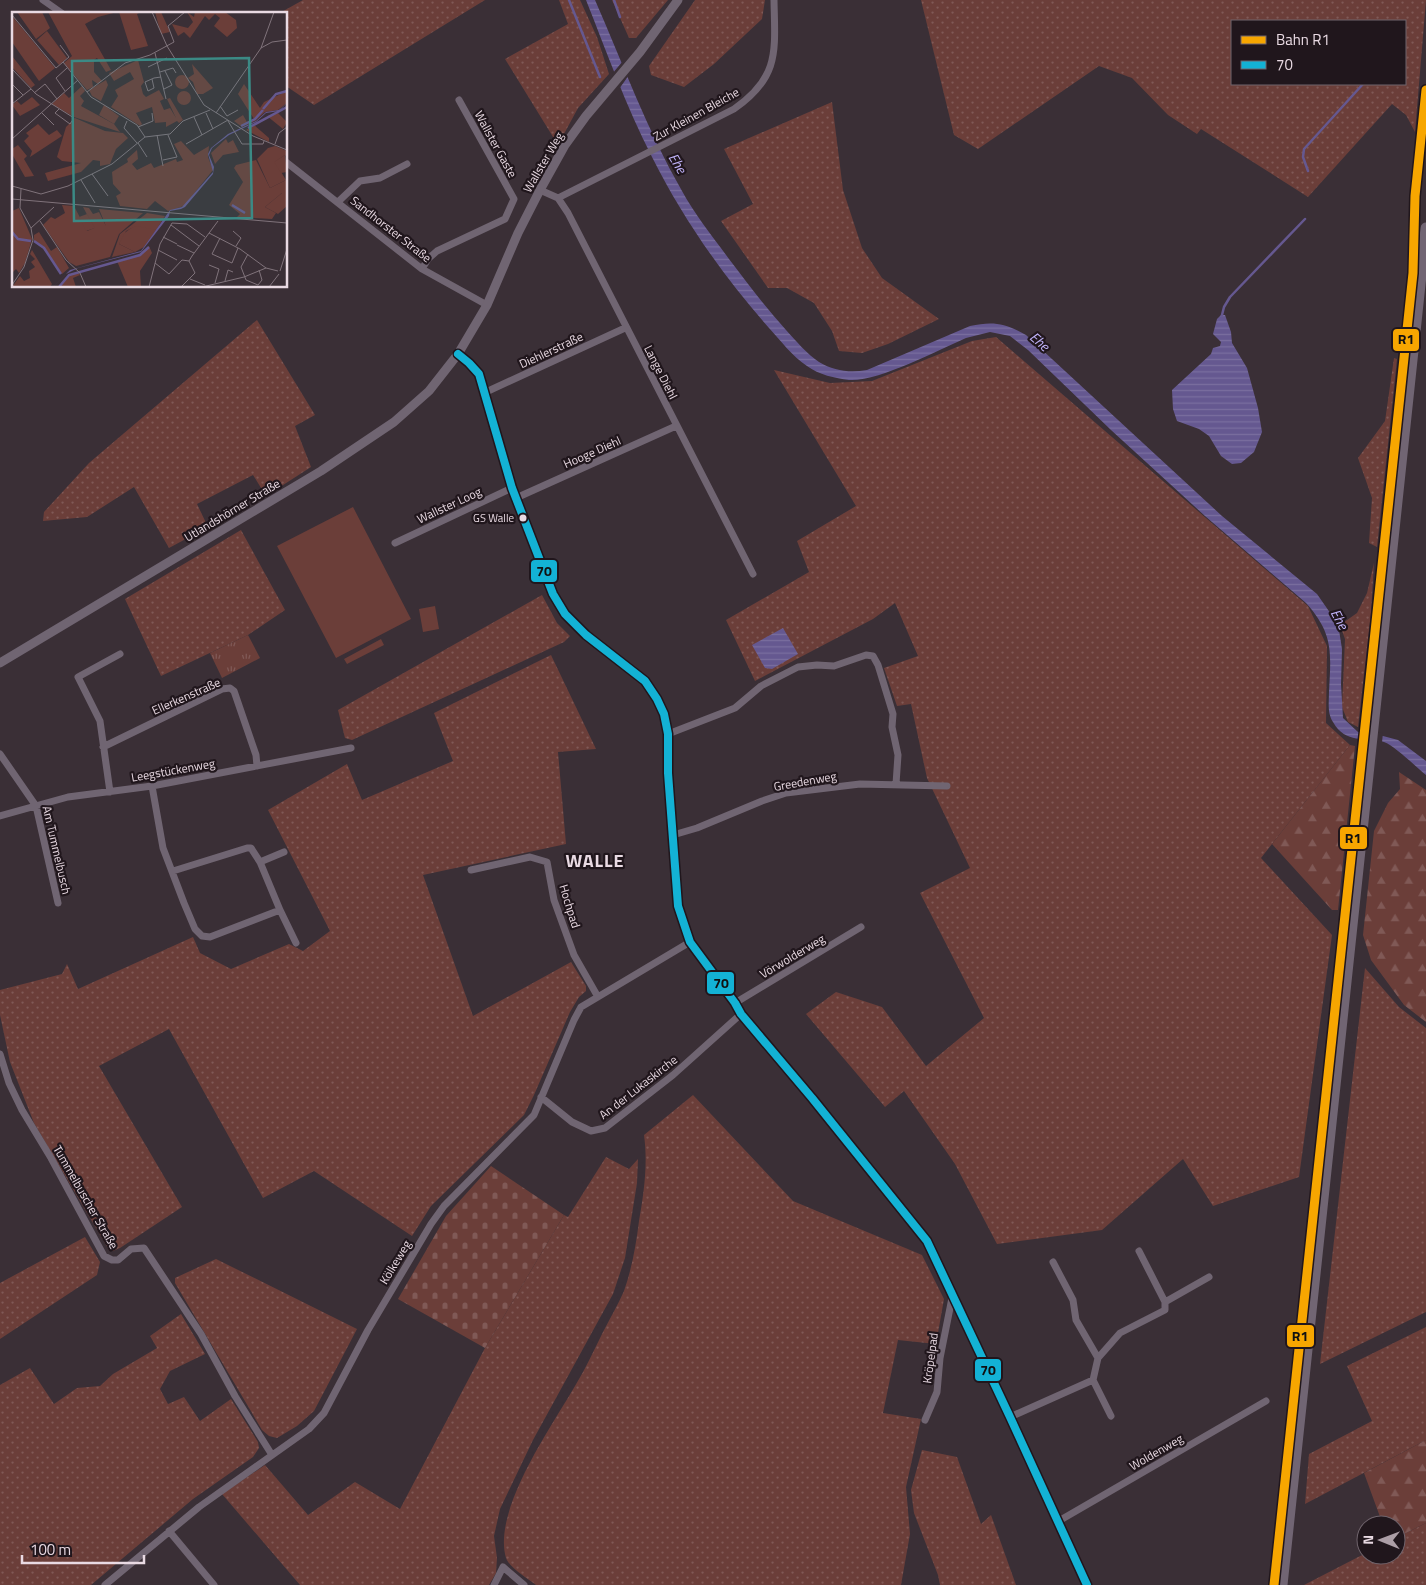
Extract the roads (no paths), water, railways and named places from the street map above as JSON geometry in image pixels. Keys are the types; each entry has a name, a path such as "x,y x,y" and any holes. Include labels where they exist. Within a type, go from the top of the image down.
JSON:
{"main road":[{"path":"1282,1585 1426,228"}],"street":[{"path":"43,0 60,12"},
{"name":"Wallster Weg","path":"458,354 488,306 518,233 565,145 678,0"},
{"name":"Zur Kleinen Bleiche","path":"558,198 734,109 746,100 763,82 774,57 774,0"},
{"name":"Wallster Gaste","path":"422,268 436,251 505,219 514,199 459,100"},
{"name":"Sandhorster Straße","path":"288,163 339,201 422,268 488,306"},
{"path":"339,201 360,181 380,178 407,164"},
{"path":"540,190 558,198"},
{"name":"Lange Diehl","path":"558,198 753,574"},
{"name":"Diehlerstraße","path":"486,392 625,328"},
{"path":"458,354 469,362 479,374 486,392 512,488 553,594 565,614 590,639 645,682 657,699 664,714 668,734 668,773 678,906 690,942 741,1014 812,1098 927,1241 1087,1585"},
{"name":"Utlandshörner Straße","path":"0,663 283,495 361,445 394,422 418,402 435,384 458,354"},
{"name":"Hooge Diehl","path":"516,498 676,426"},
{"name":"Wallster Loog","path":"395,543 512,488"},
{"path":"110,792 100,721 78,677 120,654"},
{"path":"668,734 735,708 760,686 798,668 817,665 834,666 866,655 873,656 878,665 893,714 892,727 898,755 896,784"},
{"name":"Ellerkenstraße","path":"103,747 222,689 230,688 234,691 256,755 257,766"},
{"name":"Leegstückenweg","path":"0,816 68,797 152,786 351,748"},
{"name":"Am Tummelbusch","path":"0,754 36,806 58,903"},
{"name":"Greedenweg","path":"673,835 697,828 762,801 786,794 860,784 947,786"},
{"path":"152,786 163,848 194,929 198,933 206,938 280,910"},
{"path":"173,871 247,848 252,849 260,862 296,943"},
{"path":"260,862 284,852"},
{"name":"Hochpad","path":"471,870 530,857 547,862 554,900 574,955 598,997"},
{"name":"Vörwolderweg","path":"735,1003 862,927"},
{"name":"Kölkeweg","path":"105,1585 199,1506 309,1429 324,1413 368,1330 431,1224 444,1206 534,1115 581,1007 690,942"},
{"name":"An der Lukaskirche","path":"541,1098 572,1122 591,1131 605,1128 673,1075 741,1014"},
{"name":"Tummelbuscher Straße","path":"0,1054 9,1083 22,1110 51,1158 104,1256 112,1260 118,1260 131,1250 144,1248 201,1334 235,1396 272,1455"},
{"path":"1111,1416 1093,1380 1098,1358 1120,1333 1165,1310 1165,1302 1139,1251"},
{"path":"1054,1262 1073,1300 1076,1320 1098,1358"},
{"path":"1165,1302 1209,1277"},
{"name":"Kröpelpad","path":"925,1420 937,1392 940,1358 952,1298"},
{"path":"1010,1417 1093,1380"},
{"name":"Woldenweg","path":"1057,1522 1266,1401"},
{"path":"169,1532 214,1585"},
{"path":"494,1585 503,1567 524,1585"}],"waterway":[{"path":"569,0 600,77"},
{"path":"614,0 620,17"},
{"path":"1308,171 1303,157 1304,149 1362,85"},
{"path":"1222,315 1230,297 1305,219"}],"rail line":[{"name":"R1","path":"1274,1585 1413,273 1415,196 1426,90"}],"place":[{"name":"GS Walle","path":"523,518"}],"district":[{"name":"WALLE","path":"595,860"}],"water label":[{"name":"Ehe","path":"678,163"},
{"name":"Ehe","path":"1040,341"},
{"name":"Ehe","path":"1340,619"}]}
